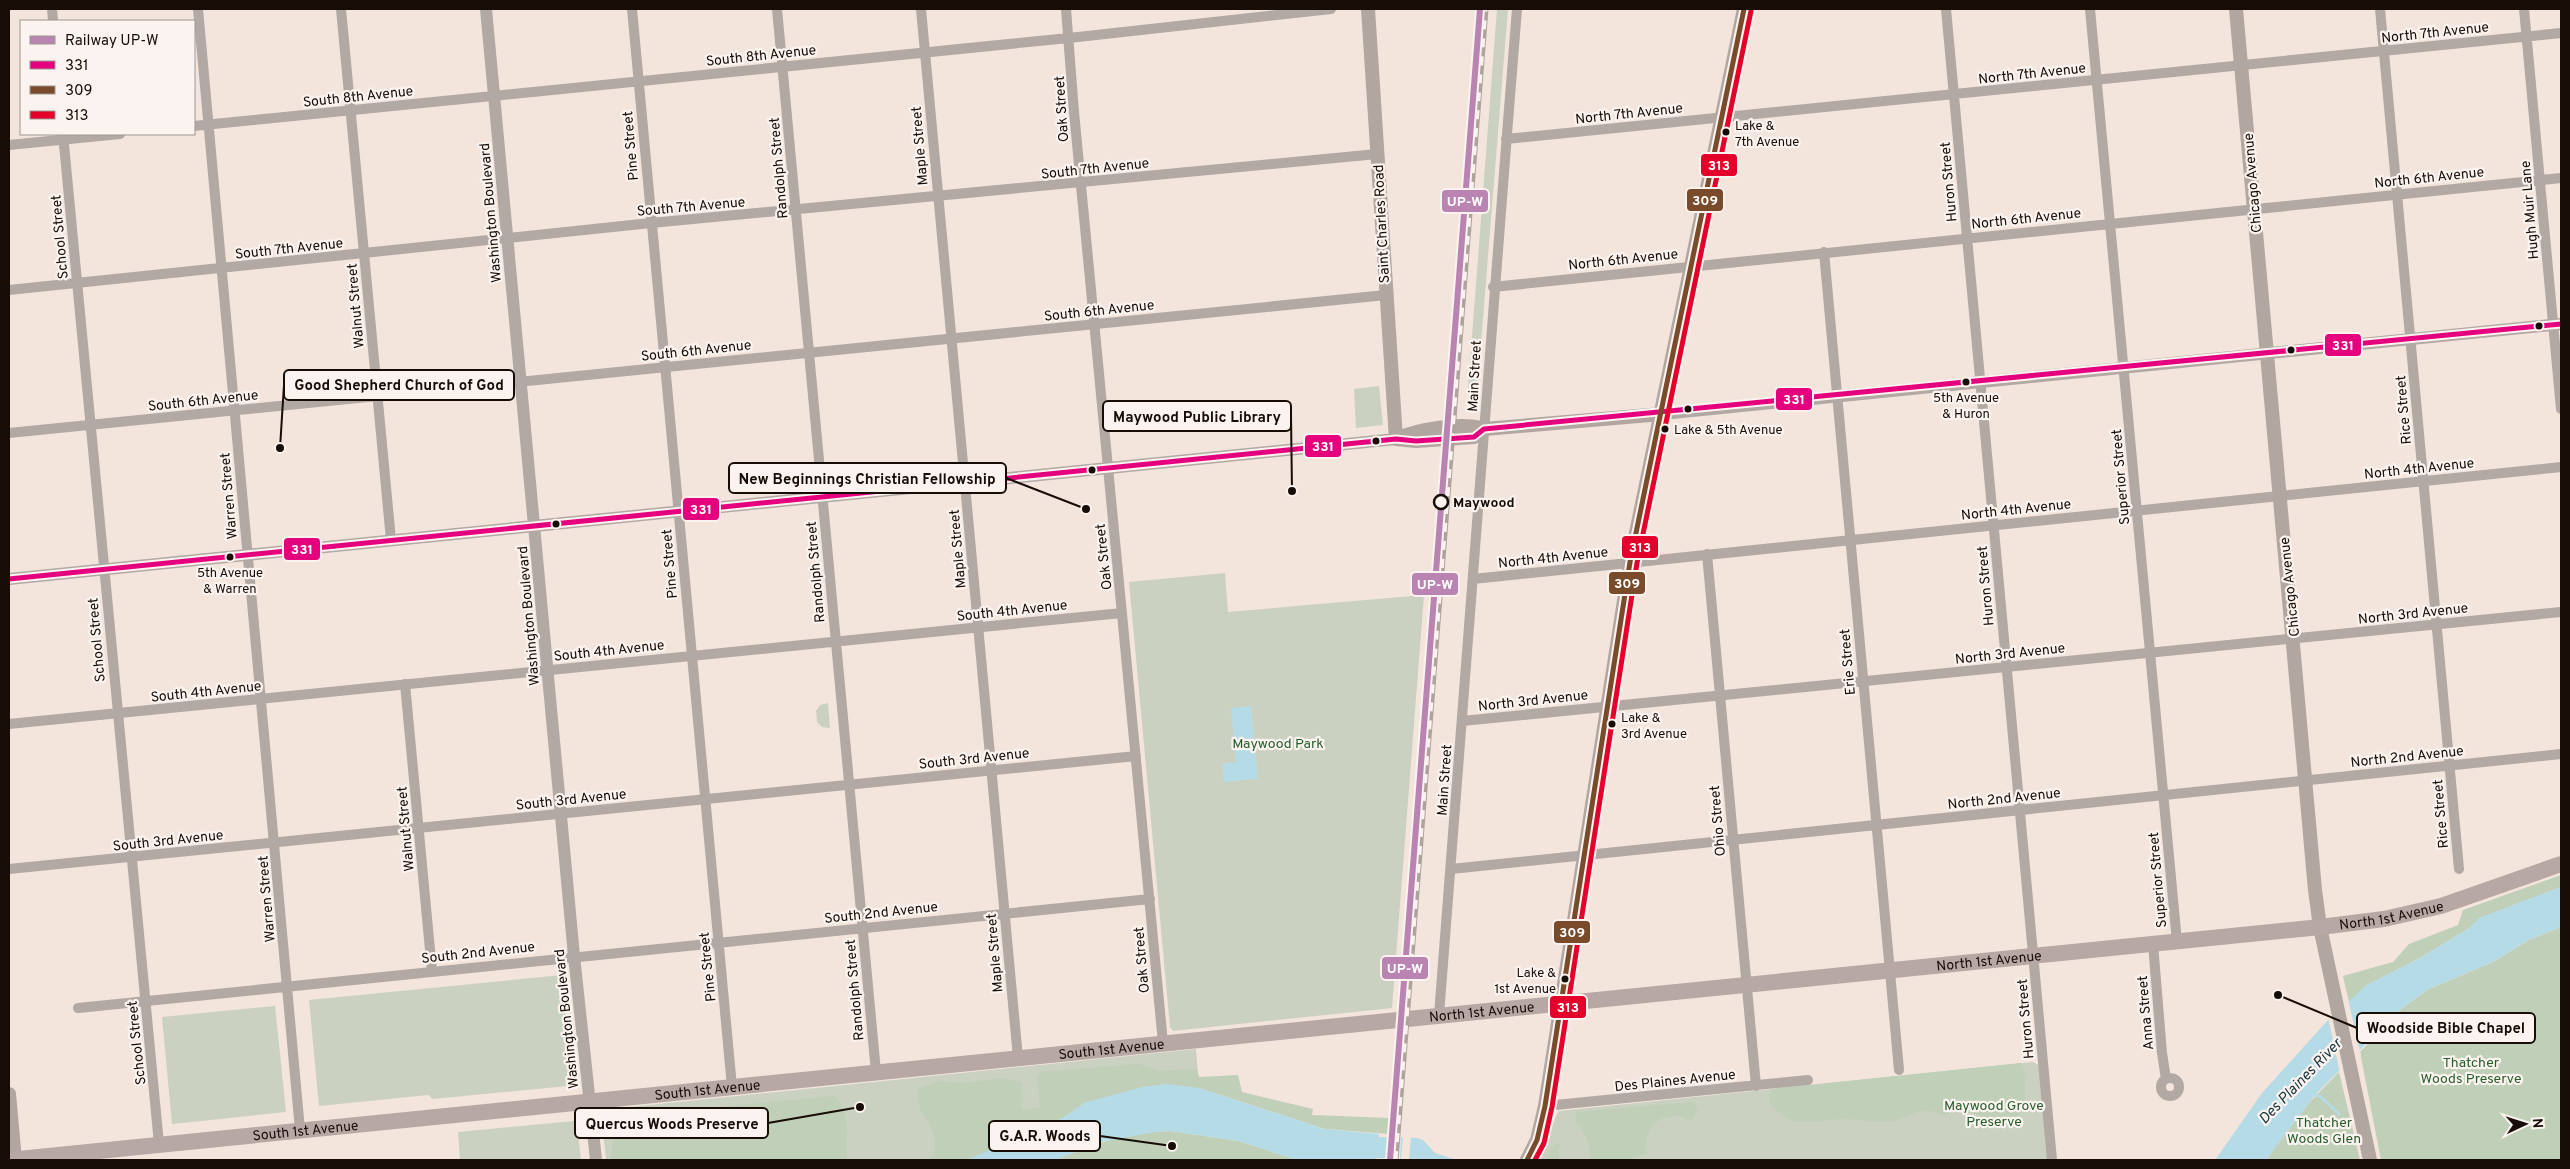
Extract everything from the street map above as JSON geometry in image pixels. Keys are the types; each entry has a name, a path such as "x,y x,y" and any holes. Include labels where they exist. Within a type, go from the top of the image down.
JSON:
{"main road":[{"name":"Saint Charles Road","path":"1368,9 1396,439"},
{"path":"1527,1160 1537,1140 1545,1106 1630,562 1744,9"},
{"name":"Chicago Avenue","path":"2236,9 2320,927 2370,1160"},
{"path":"1396,439 1416,441 1454,433 1474,437 1484,430 1662,414"},
{"name":"North 1st Avenue","path":"1408,1018 2177,942 2384,919 2441,906 2561,864"},
{"name":"South 1st Avenue","path":"13,1160 1408,1018"},
{"path":"9,1094 13,1160"}],"street":[{"name":"Warren Street","path":"198,9 300,1130"},
{"name":"Walnut Street","path":"341,9 391,540"},
{"name":"Washington Boulevard","path":"486,9 574,956 596,1160"},
{"name":"Pine Street","path":"632,9 732,1087"},
{"name":"Randolph Street","path":"777,9 876,1072"},
{"name":"Maple Street","path":"921,9 1018,1058"},
{"name":"Oak Street","path":"1066,9 1094,324 1163,1043"},
{"name":"South 8th Avenue","path":"195,126 924,53 1331,9"},
{"name":"Main Street","path":"1439,1015 1473,579 1493,287 1517,9"},
{"name":"Huron Street","path":"1946,9 2052,1160"},
{"name":"Superior Street","path":"2090,9 2177,942"},
{"name":"Rice Street","path":"2380,9 2459,869"},
{"name":"Hugh Muir Lane","path":"2524,9 2540,180 2557,324 2561,409"},
{"name":"North 7th Avenue","path":"1506,139 2561,33"},
{"path":"9,145 64,136 92,135"},
{"name":"School Street","path":"64,136 159,1144"},
{"name":"South 7th Avenue","path":"9,290 651,223 1377,154"},
{"name":"North 6th Avenue","path":"1493,287 1691,265 2561,178"},
{"name":"Erie Street","path":"1824,252 1899,1070"},
{"name":"South 6th Avenue","path":"9,433 1386,294"},
{"path":"1662,414 2557,324"},
{"path":"9,579 1396,439"},
{"name":"North 4th Avenue","path":"1473,579 2561,467"},
{"name":"Ohio Street","path":"1707,554 1756,1086"},
{"name":"North 3rd Avenue","path":"1462,721 2561,612"},
{"name":"South 4th Avenue","path":"9,724 1122,613"},
{"name":"Walnut Street","path":"405,684 432,971"},
{"name":"North 2nd Avenue","path":"1450,869 2561,754"},
{"name":"South 3rd Avenue","path":"9,869 1136,756"},
{"name":"South 2nd Avenue","path":"78,1008 574,956 1150,900"},
{"name":"Anna Street","path":"2153,944 2166,1079"},
{"name":"Des Plaines Avenue","path":"1545,1106 1808,1080"}],"green space":[{"path":"1497,9 1508,9 1477,392 1468,389"},
{"path":"1379,386 1383,425 1356,428 1354,389"},
{"name":"Maywood Park","path":"1225,573 1228,612 1424,595 1392,1008 1173,1031 1170,1027 1129,582"},
{"path":"828,703 830,728 822,727 817,722 816,711 820,705"},
{"path":"2561,875 2561,887 2480,918 2468,929 2418,959 2367,985 2349,1002 2343,976 2393,962 2409,944 2458,925 2463,910"},
{"name":"Thatcher Woods Preserve","path":"2561,927 2561,1160 2381,1160 2360,1052 2400,1010 2427,990 2493,962 2529,940"},
{"path":"562,975 572,1081 568,1086 433,1099 428,1095 319,1106 309,1000"},
{"path":"275,1006 286,1112 172,1124 162,1017"},
{"path":"1196,1049 1199,1088 966,1160 606,1160 602,1119 603,1114 610,1109"},
{"name":"Maywood Grove Preserve","path":"2033,1062 2040,1066 2048,1160 1539,1160 1559,1111"},
{"path":"2021,1063 2024,1075 2025,1097 2022,1110 2017,1117 2009,1120 1959,1112 1944,1116 1935,1112 1922,1111 1891,1121 1845,1119 1798,1121 1788,1119 1782,1115 1769,1101 1771,1089"},
{"path":"1139,1064 1159,1071 1197,1069 1199,1077 1238,1075 1242,1092 1313,1109 1312,1115 1390,1118 1389,1134 1325,1129 1199,1088 1167,1084 1142,1087 1084,1103 1064,1117 967,1160 930,1160 935,1139 920,1108 918,1099 919,1089 938,1081 964,1083 1001,1078 1021,1082 1022,1110 1040,1108 1037,1077 1041,1072"},
{"name":"Thatcher Woods Glen","path":"2339,1072 2360,1160 2266,1160 2303,1109"},
{"path":"834,1096 844,1110 846,1118 847,1160 611,1160 614,1133 628,1116"},
{"path":"1692,1102 1698,1109 1692,1120 1675,1116 1659,1120 1648,1134 1645,1154 1627,1160 1590,1160 1590,1149 1587,1140 1583,1131 1575,1123 1577,1112"},
{"path":"574,1121 577,1126 581,1160 460,1160 458,1132"},
{"path":"1171,1131 1239,1141 1297,1160 1056,1160 1084,1148 1127,1136"},
{"path":"1556,1142 1560,1145 1558,1160 1546,1160"}],"water":[{"path":"1251,706 1258,779 1224,782 1222,764 1236,762 1231,708"},
{"name":"Des Plaines River","path":"2561,887 2561,927 2529,940 2493,962 2427,990 2400,1010 2316,1094 2266,1160 2215,1160 2262,1093 2328,1020 2367,985 2418,959 2468,929 2479,918"},
{"path":"1167,1084 1199,1088 1325,1129 1379,1134 1379,1137 1417,1138 1423,1140 1435,1153 1457,1160 1377,1158 1376,1160 1297,1160 1239,1141 1171,1131 1101,1142 1056,1160 967,1160 1064,1117 1084,1103 1142,1087"}],"pier":[{"path":"2348,999 2361,1055 2340,1074 2328,1017"},
{"path":"1389,1135 1401,1136 1400,1160 1387,1160"},
{"path":"1403,1136 1411,1137 1409,1160 1401,1160"}],"waterway":[{"path":"2312,1093 2321,1097 2339,1114"}],"railway":[{"path":"1396,1160 1486,9"}],"rail line":[{"name":"UP-W","path":"1390,1160 1480,9"}],"transit line":[{"name":"309","path":"1527,1160 1537,1140 1545,1106 1630,562 1744,9"},
{"name":"313","path":"1535,1160 1544,1143 1552,1107 1637,563 1751,11"},
{"name":"331","path":"9,579 1396,439 1416,441 1474,437 1484,429 2561,324"}],"place":[{"name":"Lake & 7th Avenue","path":"1726,132"},
{"name":"5th Avenue & Huron","path":"1966,382"},
{"name":"Lake & 5th Avenue","path":"1665,429"},
{"name":"Good Shepherd Church of God","path":"280,448"},
{"name":"Maywood Public Library","path":"1292,491"},
{"name":"Maywood","path":"1441,502"},
{"name":"New Beginnings Christian Fellowship","path":"1086,509"},
{"name":"5th Avenue & Warren","path":"230,557"},
{"name":"Lake & 3rd Avenue","path":"1612,724"},
{"name":"Lake & 1st Avenue","path":"1565,979"},
{"name":"Woodside Bible Chapel","path":"2278,995"},
{"name":"Quercus Woods Preserve","path":"860,1107"},
{"name":"G.A.R. Woods","path":"1172,1146"}]}
